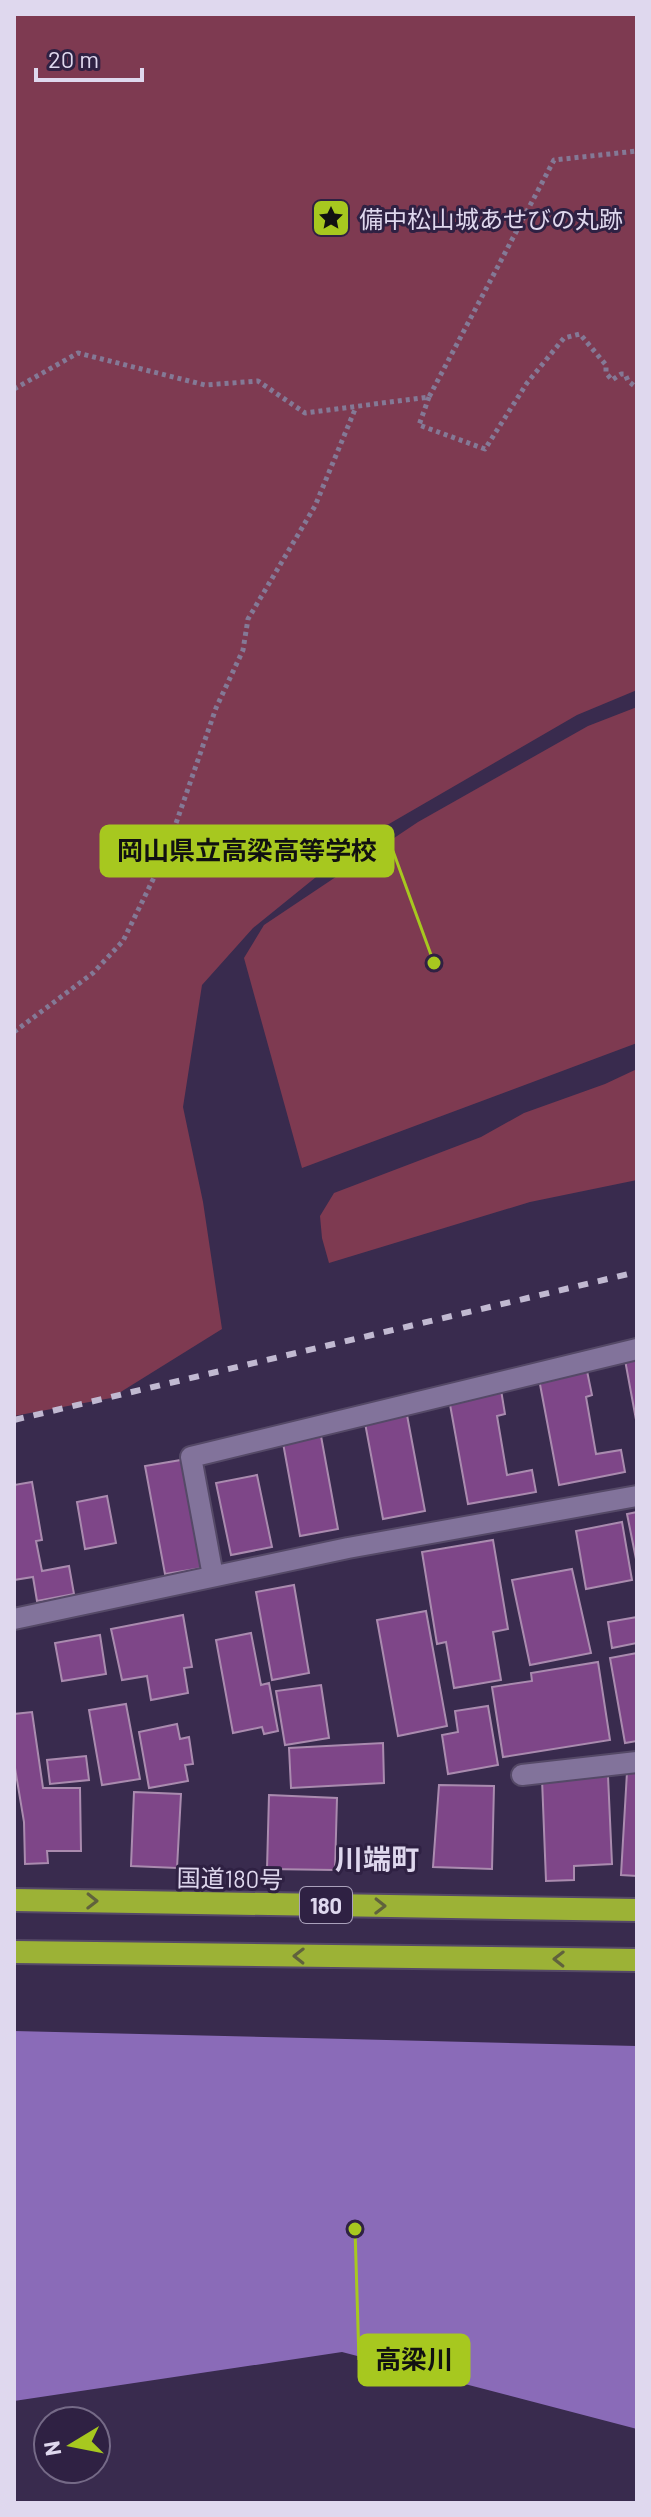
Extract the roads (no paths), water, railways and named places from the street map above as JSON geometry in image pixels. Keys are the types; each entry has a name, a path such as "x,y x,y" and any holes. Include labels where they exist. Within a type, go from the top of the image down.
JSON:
{"highway":[{"name":"国道180号","path":"14,1900 637,1910"},
{"name":"180","path":"14,1952 637,1960"}],"street":[{"path":"213,1576 191,1457 637,1349"},
{"path":"14,1619 348,1548 637,1496"},
{"path":"522,1775 637,1762"}],"railway":[{"path":"14,1420 637,1272"}],"place":[{"name":"備中松山城あせびの丸跡","path":"331,218"},
{"name":"岡山県立高梁高等学校","path":"434,963"},
{"name":"高梁川","path":"355,2229"}],"district":[{"name":"川端町","path":"377,1858"}]}
